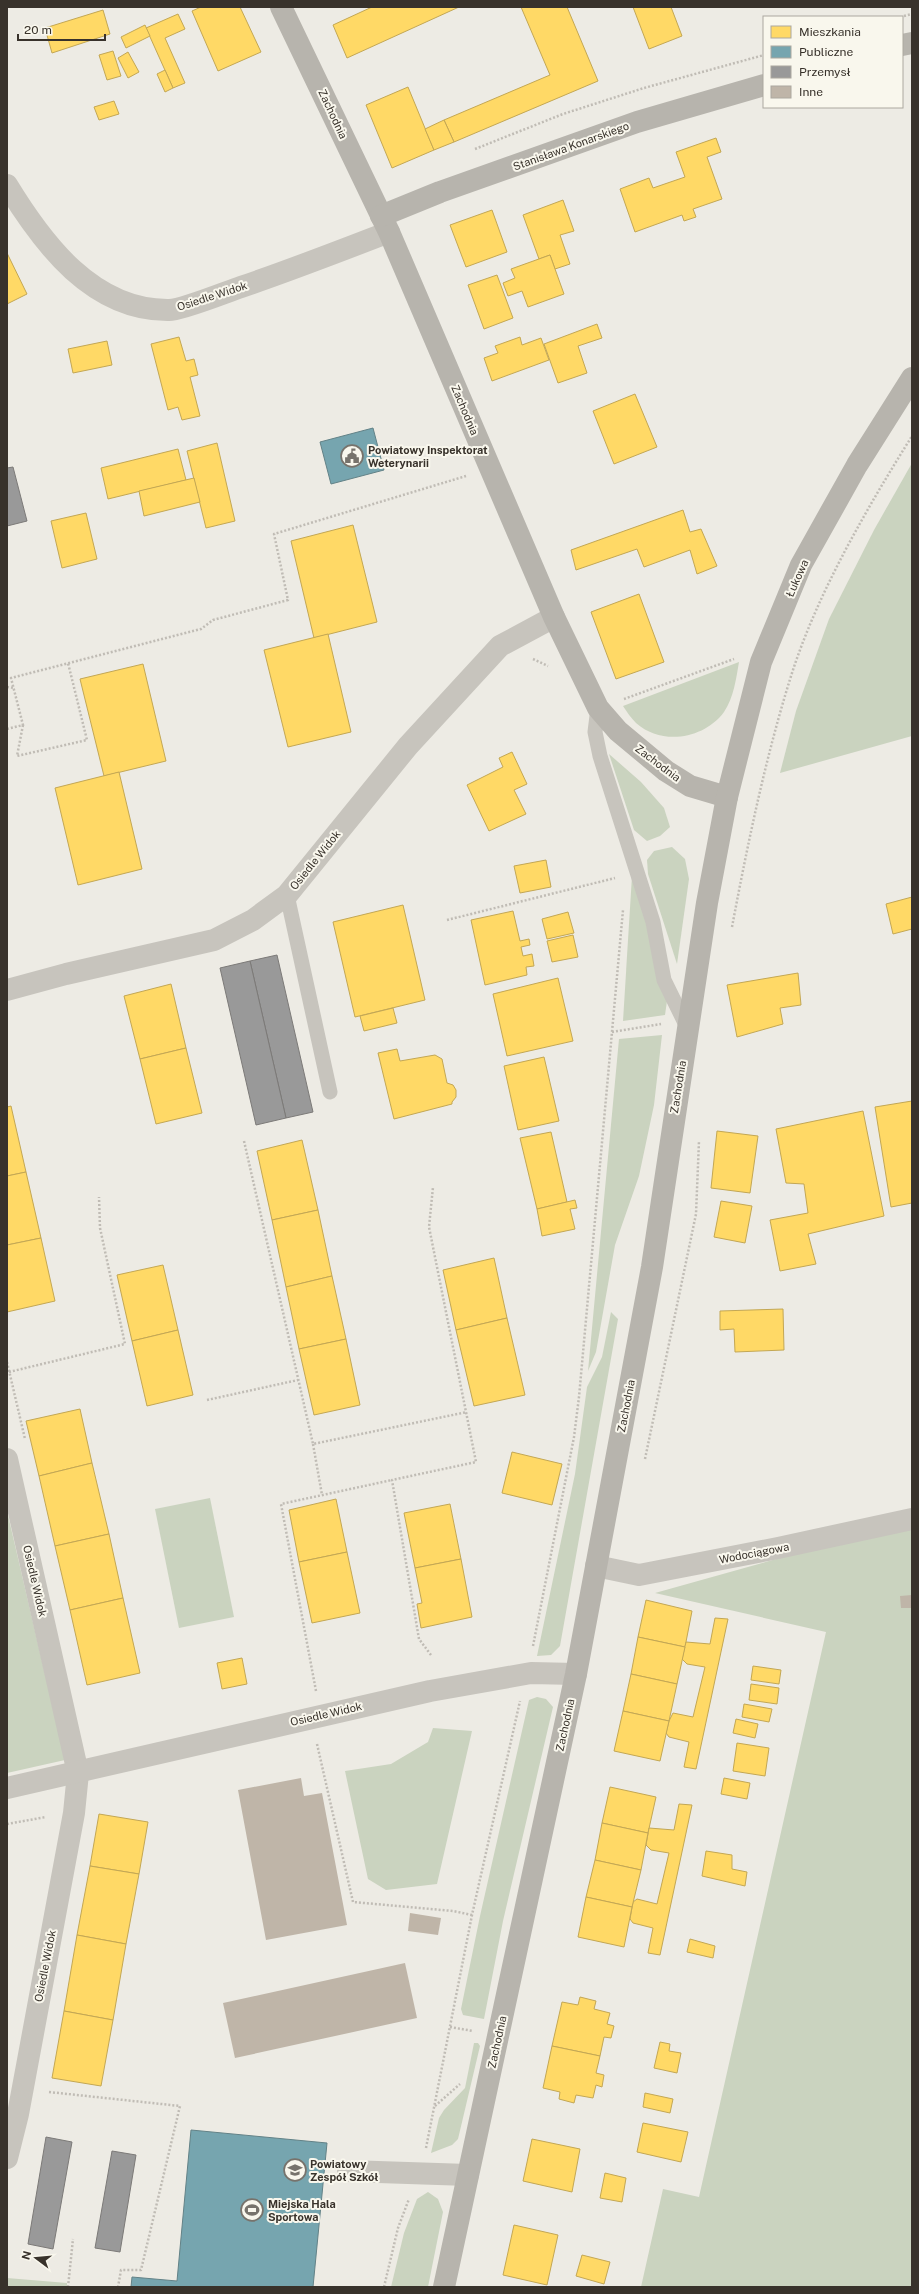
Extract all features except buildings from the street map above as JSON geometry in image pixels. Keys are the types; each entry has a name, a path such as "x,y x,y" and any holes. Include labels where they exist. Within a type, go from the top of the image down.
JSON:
{"street":[{"name":"Zachodnia","path":"281,7 385,224 554,617 598,708 618,732 666,771 690,786 727,797 707,903 652,1267 576,1674 444,2287"},
{"name":"Stanisława Konarskiego","path":"385,224 440,192 637,122 763,85"},
{"name":"Osiedle Widok","path":"7,185 29,221 53,250 80,277 102,292 130,305 170,310 272,276 385,224"},
{"name":"Łukowa","path":"727,797 762,662 801,565 857,465 912,378"},
{"name":"Osiedle Widok","path":"7,990 66,974 214,940 253,920 287,895 408,746 500,646 554,617"},
{"name":"Osiedle Widok","path":"7,1459 78,1773 72,1820 18,2114 7,2158"},
{"name":"Wodociągowa","path":"596,1566 639,1575 778,1548 912,1519"},
{"name":"Osiedle Widok","path":"7,1788 78,1773 430,1691 530,1673 576,1674"},
{"path":"348,2171 468,2175"}],"lane":[{"path":"598,708 595,732 600,756 653,922 664,980 688,1029"},
{"path":"287,895 330,1092"}],"path":[{"path":"731,932 767,763 792,673 826,590 848,545 912,436"},
{"path":"68,663 87,740 17,756 23,725 11,678 68,663 201,629 213,620 288,600 274,534 490,468"},
{"path":"598,708 743,656 792,673"},
{"path":"531,658 551,667"},
{"path":"7,687 14,688"},
{"path":"7,729 23,725"},
{"path":"447,920 619,877"},
{"path":"532,1654 574,1437 579,1397 624,906"},
{"path":"612,1032 662,1023"},
{"path":"644,1464 696,1214 700,1138"},
{"path":"244,1141 313,1444 322,1495"},
{"path":"317,1694 281,1504 476,1462 429,1227 433,1187"},
{"path":"9,1372 125,1344 100,1228 99,1197"},
{"path":"207,1400 298,1380"},
{"path":"313,1444 466,1412"},
{"path":"392,1480 419,1639 431,1655"},
{"path":"426,2149 472,1915 522,1694"},
{"path":"315,1737 352,1902 453,1911 472,1915"},
{"path":"7,1824 43,1817"},
{"path":"450,2027 468,2031"},
{"path":"471,2038 473,2031 478,2032"},
{"path":"435,2106 463,2081"},
{"path":"43,2092 180,2106 141,2270 121,2270 118,2287"},
{"path":"384,2287 398,2228 410,2196"},
{"path":"68,2287 73,2239"}],"green space":[{"path":"912,463 912,736 780,773 796,711 829,619 874,530"},
{"path":"739,662 736,681 724,712 716,721 694,733 670,737 658,735 646,730 636,723 623,706"},
{"path":"609,754 641,782 664,808 670,827 660,836 647,841 634,830"},
{"path":"672,847 685,859 689,879 677,964 648,874 647,860 654,851"},
{"path":"632,876 668,994 665,1015 623,1021"},
{"path":"662,1035 654,1105 639,1176 615,1245 596,1352 588,1371 619,1039"},
{"path":"611,1312 618,1319 560,1646 551,1655 537,1656 575,1474 587,1387 602,1357"},
{"path":"210,1498 234,1617 179,1628 155,1509"},
{"path":"7,1511 65,1760 7,1773"},
{"path":"901,1524 912,1528 912,2287 641,2287 663,2189 699,2197 826,1632 655,1593"},
{"path":"537,1697 546,1699 553,1707 503,1921 484,2019 463,2015 461,2009 480,1916 529,1700"},
{"path":"433,1728 472,1731 437,1884 386,1890 368,1879 345,1771 391,1764 428,1742"},
{"path":"474,2043 478,2043 480,2046 458,2139 452,2145 431,2153 439,2118 444,2110 465,2088"},
{"path":"428,2192 438,2199 443,2212 428,2287 391,2287 404,2233 417,2199"},
{"path":"7,2278 67,2283 67,2287 7,2287"}],"place":[{"name":"Powiatowy Inspektorat Weterynarii","path":"352,456"},
{"name":"Powiatowy Zespół Szkół","path":"295,2170"},
{"name":"Miejska Hala Sportowa","path":"252,2210"}]}
